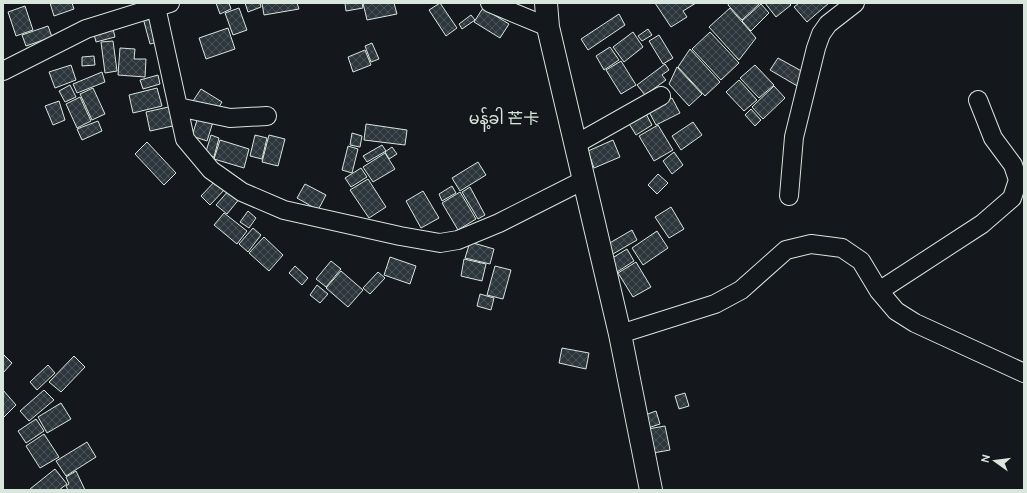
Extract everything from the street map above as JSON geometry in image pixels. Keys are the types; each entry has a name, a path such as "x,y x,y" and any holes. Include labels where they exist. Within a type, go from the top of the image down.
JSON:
{"main road":[{"path":"546,3 548,27 620,334 651,490"}],"street":[{"path":"490,3 548,27"},
{"path":"789,196 794,137 816,48 821,34 828,24 855,3"},
{"path":"3,71 86,29 163,5 178,107 185,139 211,170 242,192 284,210 400,236 440,243 458,240 500,223 584,180"},
{"path":"576,144 661,96"},
{"path":"879,291 982,224 1012,198 1018,180 1013,165 993,138 978,100"},
{"path":"178,107 230,118 267,116"},
{"path":"620,334 715,304 741,290 786,250 811,244 842,248 861,261 879,291 896,311 915,323 1024,373"}],"building":[{"path":"50,3 72,3 74,9 54,16"},
{"path":"216,3 229,3 231,9 220,14"},
{"path":"245,3 260,3 261,7 248,12"},
{"path":"262,3 297,3 299,9 264,15"},
{"path":"345,3 362,3 363,8 346,11"},
{"path":"363,3 394,3 397,14 367,20"},
{"path":"440,3 457,28 446,36 429,10"},
{"path":"655,3 696,3 683,11 687,17 671,27"},
{"path":"729,3 760,3 742,20 728,5"},
{"path":"765,3 789,3 791,5 776,17"},
{"path":"799,3 829,3 807,22 794,7"},
{"path":"761,4 769,13 751,31 742,21"},
{"path":"25,6 33,30 16,36 8,12"},
{"path":"239,8 247,30 233,35 225,13"},
{"path":"483,8 509,24 500,38 474,22"},
{"path":"730,8 756,38 739,60 709,27"},
{"path":"619,14 625,25 588,50 581,39"},
{"path":"154,15 162,41 150,44 143,18"},
{"path":"471,15 475,20 462,29 459,24"},
{"path":"48,26 52,37 26,46 22,35"},
{"path":"228,28 235,49 206,59 199,38"},
{"path":"113,29 115,37 96,42 94,34"},
{"path":"648,29 652,35 642,41 638,36"},
{"path":"633,32 643,47 624,62 613,47"},
{"path":"710,32 739,63 721,80 692,49"},
{"path":"659,35 673,58 663,64 649,41"},
{"path":"113,41 117,71 105,73 101,42"},
{"path":"372,43 379,59 371,62 365,46"},
{"path":"610,47 619,60 604,70 596,56"},
{"path":"120,48 135,49 134,59 146,59 145,77 118,75"},
{"path":"690,49 720,82 705,96 678,67"},
{"path":"365,50 371,65 353,72 348,57"},
{"path":"94,56 95,65 82,66 82,57"},
{"path":"778,58 807,74 799,87 770,70"},
{"path":"621,61 636,85 621,94 606,70"},
{"path":"665,64 669,70 662,75 666,80 645,95 637,85"},
{"path":"71,65 76,80 55,88 49,72"},
{"path":"755,65 774,85 759,98 740,78"},
{"path":"677,67 702,94 689,106 669,84"},
{"path":"102,72 105,82 77,93 73,84"},
{"path":"158,75 160,84 143,89 140,80"},
{"path":"739,80 757,100 744,111 726,92"},
{"path":"70,85 76,97 65,102 59,91"},
{"path":"774,86 785,98 763,119 752,107"},
{"path":"93,88 105,114 92,120 80,94"},
{"path":"157,88 162,106 133,113 129,95"},
{"path":"201,89 222,102 214,115 193,101"},
{"path":"80,97 91,121 77,128 66,104"},
{"path":"672,98 680,113 656,125 648,110"},
{"path":"59,101 65,120 53,125 45,106"},
{"path":"173,106 177,125 150,131 146,112"},
{"path":"751,109 761,120 755,126 745,115"},
{"path":"645,112 652,125 636,135 628,122"},
{"path":"198,117 213,122 207,141 192,136"},
{"path":"98,121 102,131 82,140 77,129"},
{"path":"693,122 702,135 681,150 672,136"},
{"path":"366,124 407,130 405,145 364,140"},
{"path":"658,125 673,150 654,161 639,136"},
{"path":"352,133 362,136 360,147 350,145"},
{"path":"211,135 219,138 214,157 205,155"},
{"path":"255,135 267,138 262,159 250,156"},
{"path":"269,135 285,139 278,166 262,162"},
{"path":"220,140 249,149 244,168 214,159"},
{"path":"613,140 620,157 594,168 588,151"},
{"path":"147,142 176,173 164,185 135,154"},
{"path":"382,145 386,151 367,162 363,156"},
{"path":"348,146 358,149 352,173 342,170"},
{"path":"392,147 397,154 389,159 385,152"},
{"path":"674,152 683,165 672,174 663,161"},
{"path":"385,153 395,169 373,182 363,167"},
{"path":"478,162 486,175 460,191 452,178"},
{"path":"361,168 367,177 351,187 345,178"},
{"path":"658,174 668,183 657,194 648,185"},
{"path":"217,179 226,188 210,205 201,196"},
{"path":"368,179 386,207 369,218 350,190"},
{"path":"305,184 326,195 318,210 297,198"},
{"path":"452,186 456,193 442,201 439,194"},
{"path":"470,187 485,215 478,219 462,192"},
{"path":"230,189 240,198 227,214 216,205"},
{"path":"423,191 439,218 421,228 406,201"},
{"path":"460,192 476,219 458,230 442,203"},
{"path":"671,207 684,229 669,238 655,217"},
{"path":"248,211 256,218 249,228 240,222"},
{"path":"224,213 247,231 237,244 214,225"},
{"path":"253,228 261,235 248,252 239,244"},
{"path":"632,230 637,240 606,258 601,248"},
{"path":"657,231 668,248 643,265 632,248"},
{"path":"264,237 283,255 269,271 249,253"},
{"path":"470,242 494,249 490,264 465,258"},
{"path":"627,249 634,261 617,272 609,260"},
{"path":"390,257 416,266 410,284 384,275"},
{"path":"464,259 486,264 482,281 461,276"},
{"path":"331,261 341,269 326,287 316,279"},
{"path":"636,262 651,287 633,297 618,273"},
{"path":"295,266 308,278 302,285 289,273"},
{"path":"495,266 511,270 503,299 487,295"},
{"path":"341,271 363,290 348,307 326,288"},
{"path":"378,272 385,278 370,294 363,288"},
{"path":"317,285 328,294 320,303 310,295"},
{"path":"480,294 494,298 491,310 477,306"},
{"path":"562,348 589,353 586,369 559,363"},
{"path":"3,354 12,363 3,373"},
{"path":"74,356 85,367 61,392 49,382"},
{"path":"48,365 55,373 37,390 30,382"},
{"path":"3,390 16,405 3,418"},
{"path":"44,390 54,400 29,421 20,411"},
{"path":"685,393 689,406 679,409 675,396"},
{"path":"61,403 71,419 47,433 38,417"},
{"path":"656,411 660,424 648,428 645,415"},
{"path":"36,419 44,431 26,443 18,431"},
{"path":"665,426 670,450 653,453 648,429"},
{"path":"44,434 59,457 40,468 26,446"},
{"path":"87,442 96,457 66,476 56,461"},
{"path":"55,469 67,484 59,490 30,489"},
{"path":"76,471 85,490 68,490 66,486 69,484 66,477"}],"district":[{"name":"မန့်ခါ 芒卡","path":"504,118"}]}
